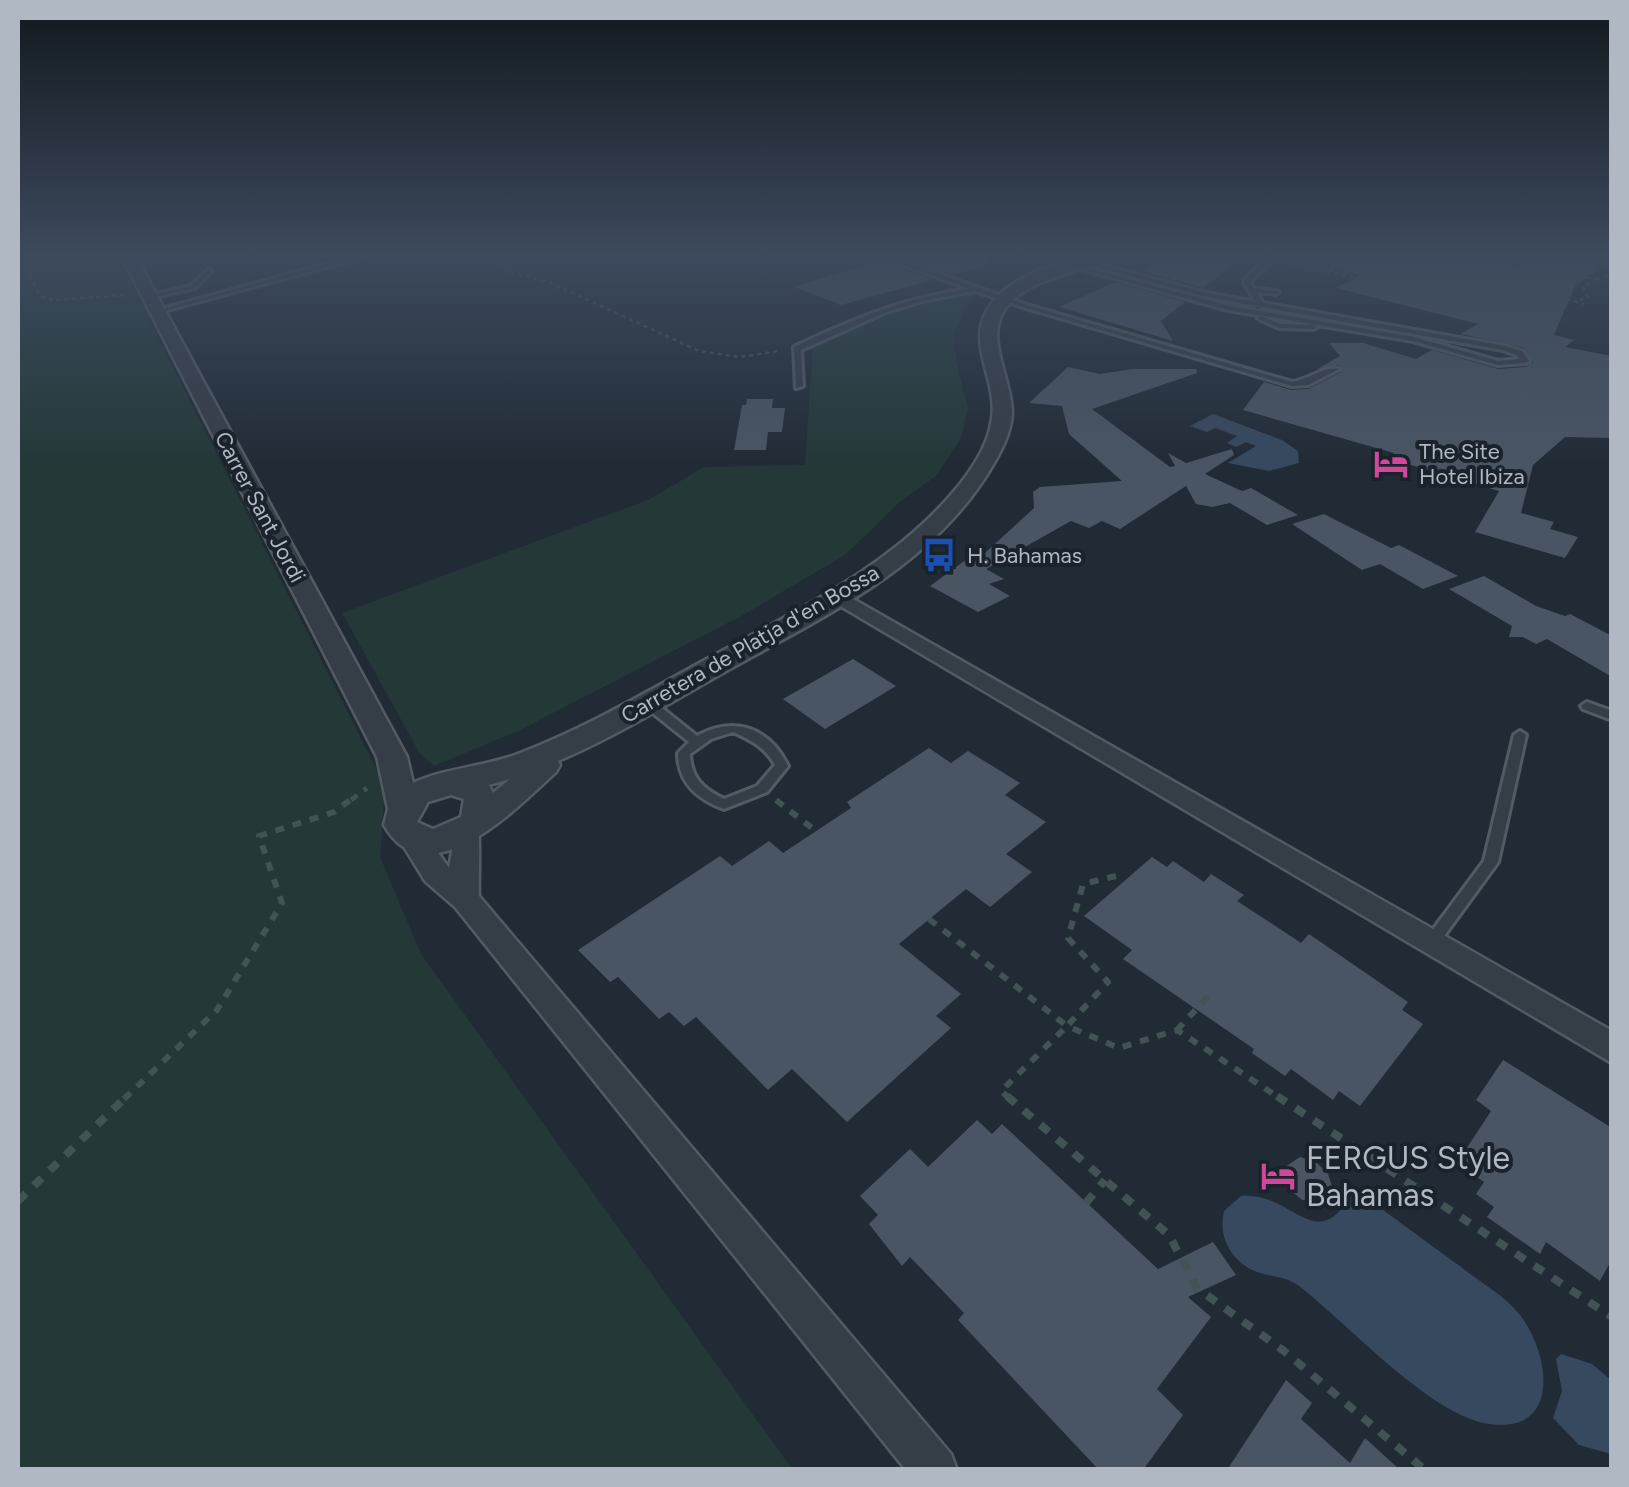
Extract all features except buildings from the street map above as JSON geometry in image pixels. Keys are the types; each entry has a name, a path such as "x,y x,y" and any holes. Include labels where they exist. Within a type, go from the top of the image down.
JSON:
{"street":[{"name":"Carrer Sant Jordi","path":"166,326 392,764 408,822"},
{"name":"Carretera de Platja d'en Bossa","path":"470,827 562,750 839,598 920,536 965,491 980,469 1002,417 989,326"},
{"path":"839,598 1612,1048"},
{"name":"Carretera de Platja d'en Bossa","path":"449,784 562,750"},
{"path":"392,764 476,790 482,798 483,806 470,827 462,857 465,899"},
{"path":"449,784 419,792 408,822 435,873 465,899 936,1470"},
{"path":"408,822 436,841 470,827"}],"lane":[{"path":"798,386 797,349 843,326"},
{"path":"1096,326 1292,384 1305,383 1335,369"},
{"path":"1269,332 1278,326"},
{"path":"1355,326 1498,363 1525,361 1519,353 1505,348 1366,326"},
{"path":"648,703 696,741"},
{"path":"1587,706 1612,716"},
{"path":"734,728 775,751 782,766 762,789 724,804 708,797 687,779 684,753 696,741 718,730 734,728"},
{"path":"1431,942 1491,862 1520,735"}],"path":[{"path":"645,326 725,359 750,359 797,349"},
{"path":"18,1201 217,1010 282,904 259,836 334,812 392,764"},
{"path":"785,807 816,832"},
{"path":"1116,876 1084,884 1068,938 1108,982 1001,1091 1169,1234 1196,1288 1284,1351 1425,1470"},
{"path":"929,919 1067,1026 1119,1048 1177,1030 1212,992"},
{"path":"1177,1030 1612,1317"},
{"path":"1086,1203 1105,1180"}],"green space":[{"path":"18,326 152,326 385,786 380,857 421,954 792,1469 18,1469"},
{"path":"860,326 957,326 956,362 968,408 961,438 936,476 901,501 845,555 743,615 518,731 434,766 420,754 342,613 648,500 704,467 805,465 813,345"}],"water":[{"path":"1213,414 1282,440 1298,451 1299,463 1269,471 1228,463 1256,446 1246,442 1236,447 1227,443 1237,436 1215,428 1207,432 1190,426"},
{"path":"1352,1192 1363,1195 1500,1295 1520,1315 1543,1369 1539,1404 1529,1417 1513,1424 1489,1424 1442,1404 1390,1366 1299,1286 1246,1266 1226,1243 1224,1211 1241,1196 1275,1202 1315,1221 1327,1220 1339,1211"},
{"path":"1561,1354 1592,1364 1611,1380 1611,1454 1579,1445 1553,1418 1562,1391 1556,1359"}],"place":[{"name":"The Site Hotel Ibiza","path":"1391,464"},
{"name":"H. Bahamas","path":"939,555"},
{"name":"FERGUS Style Bahamas","path":"1278,1176"}]}
